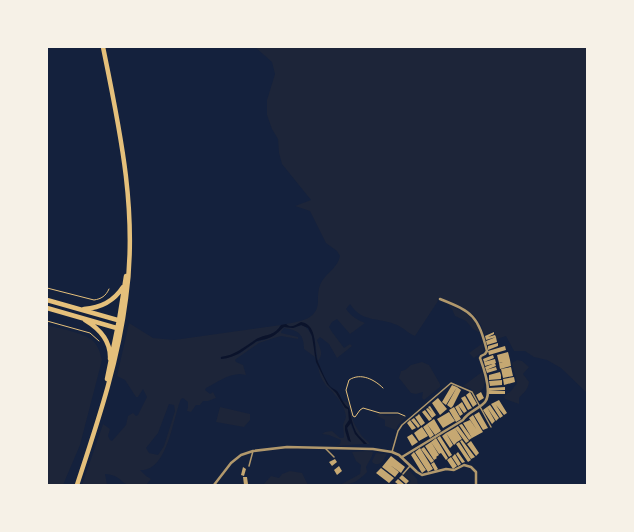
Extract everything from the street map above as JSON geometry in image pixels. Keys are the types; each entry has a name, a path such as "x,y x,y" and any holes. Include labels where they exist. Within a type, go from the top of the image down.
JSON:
{"main road":[{"path":"102,47 123,167 127,236 126,272 121,321"},
{"path":"76,485 112,374 129,272 129,211 126,168 116,106 102,47"},
{"path":"78,308 90,308 104,305 124,286"},
{"path":"47,300 121,321"},
{"path":"47,308 120,328"},
{"path":"76,316 96,327 105,338 110,355 109,373"},
{"path":"76,485 109,373 120,328"}],"street":[{"path":"402,457 463,420 465,416 485,402 488,391 480,358 486,354 487,351 477,321 463,309 440,299"},
{"path":"214,485 231,463 241,455 253,451 287,447 374,449 392,452 402,457 422,475 446,470 454,470 462,466 467,466 471,467 476,472 476,485"}],"lane":[{"path":"392,452 400,428 451,383 455,383 472,392 491,427"},
{"path":"326,448 334,457"},
{"path":"248,466 253,451"},
{"path":"403,474 410,465"}],"path":[{"path":"47,288 94,300 102,298 109,289"},
{"path":"47,321 90,333 101,343"},
{"path":"383,388 378,382 364,377 357,376 349,380 346,390 353,416 355,417 361,409 365,408 380,413 398,413 410,418"}],"shaded area":[{"path":"255,47 587,47 587,393 561,368 547,360 534,357 525,351 514,351 506,336 497,339 494,331 484,335 482,327 474,315 461,307 440,298 437,299 438,301 415,336 397,325 365,317 355,310 350,304 346,309 354,318 365,323 350,334 337,319 332,322 329,327 344,348 350,344 352,346 337,358 329,344 320,337 317,340 321,353 318,361 314,336 309,327 305,323 292,326 286,324 307,319 315,313 318,302 318,291 321,284 324,278 337,263 340,256 337,251 326,243 310,211 295,206 311,200 282,164 279,153 278,139 272,129 267,115 267,100 275,74 272,62"},
{"path":"447,304 471,317 480,333 473,329 466,321 455,316 452,309"},
{"path":"301,322 307,324 311,328 318,362 325,377 329,385 337,391 344,403 349,408 356,432 367,444 364,444 355,434 351,423 347,428 351,442 348,440 345,426 349,420 348,409 345,408 336,393 327,384 316,362 312,336 308,328 301,325 293,328 284,327 271,337 257,341 236,355 221,359 221,357 235,353 259,338 272,334 281,325 286,324 291,326"},
{"path":"129,323 153,338 174,340 281,325 275,332 255,340 235,353 220,358 222,359 239,354 256,342 267,339 276,334 284,327 293,328 302,325 309,331 314,343 315,357 304,349 303,340 299,334 293,330 284,328 281,333 298,337 298,339 281,336 274,338 259,343 236,359 236,362 243,365 246,375 231,375 206,388 205,390 210,394 213,392 216,398 203,401 200,405 196,405 191,412 187,411 188,402 183,398 181,399 168,442 163,453 157,462 149,468 140,470 151,479 146,485 129,485 117,477 105,474 107,485 82,485 103,424 110,429 108,436 112,441 126,425 128,416 133,413 136,416 138,415 147,397 143,389 138,397 136,397 125,380 117,376","holes":["169,404 174,405 175,411 164,446 158,455 149,453 146,448 158,433"]},
{"path":"47,325 88,337 97,346 102,360 80,445 63,485 47,485"},
{"path":"483,343 484,351 474,358 469,353"},
{"path":"517,360 522,361 529,367 523,374 529,382 528,387 519,398 519,404 505,399 504,396 511,391 517,383 512,363"},
{"path":"422,362 429,365 440,384 440,387 424,400 422,398 423,392 416,394 411,393 399,378 401,371 405,370 411,365"},
{"path":"318,366 328,386 336,393 344,406 348,409 349,420 345,426 345,430 348,441 350,442 347,426 350,423 355,434 364,444 336,446 340,444 341,440 322,434 332,431 340,438 343,438 343,425 346,417 345,410 340,402 322,380"},
{"path":"482,372 484,385 479,393 475,395 471,389 463,386"},
{"path":"343,401 347,402 355,424 361,435 370,444 367,444 356,432 349,408"},
{"path":"220,407 250,414 250,420 244,427 216,422"},
{"path":"378,413 381,415 399,415 406,417 398,425 396,430 385,426 385,420 377,416"},
{"path":"352,452 373,452 366,467 367,472 355,482 340,485 360,474 361,465 356,461"},
{"path":"376,453 387,454 383,461 378,464 373,463 372,461"},
{"path":"409,470 417,479 418,485 408,485 411,481 404,475"},
{"path":"290,471 302,473 308,485 263,485 271,476 279,478 282,474"}],"building":[{"path":"494,332 494,334 488,337 495,335 496,337 486,340 485,336"},
{"path":"496,337 497,342 487,345 486,341"},
{"path":"498,343 498,346 488,350 488,346"},
{"path":"505,346 506,350 489,355 488,351"},
{"path":"508,352 510,360 499,363 497,355"},
{"path":"493,355 494,358 484,362 483,359"},
{"path":"495,359 496,363 485,366 484,362"},
{"path":"510,360 511,366 500,369 499,363"},
{"path":"495,363 496,366 486,370 485,367"},
{"path":"496,367 497,370 487,373 486,370"},
{"path":"511,367 513,376 503,378 501,369"},
{"path":"500,372 501,379 489,380 489,375"},
{"path":"514,377 515,382 504,385 503,379"},
{"path":"502,380 502,385 490,386 489,381"},
{"path":"452,385 457,387 446,405 442,402"},
{"path":"457,387 461,390 451,408 447,405"},
{"path":"505,387 505,390 489,391 489,388"},
{"path":"489,391 505,391 505,394 489,394"},
{"path":"470,392 477,404 473,407 466,395"},
{"path":"481,392 484,398 479,401 476,395"},
{"path":"465,396 472,408 468,410 461,398"},
{"path":"438,398 447,409 440,415 432,403"},
{"path":"499,400 507,413 504,415 496,405 503,416 500,418 491,404"},
{"path":"462,402 467,411 464,413 458,405"},
{"path":"458,405 463,414 460,416 455,407"},
{"path":"490,405 499,418 496,421 487,407"},
{"path":"430,406 436,415 432,418 426,409 428,408 432,412 428,407"},
{"path":"454,407 461,419 456,422 449,410"},
{"path":"487,407 495,421 492,424 483,410"},
{"path":"425,410 432,419 429,421 422,412"},
{"path":"449,412 455,421 443,428 437,419"},
{"path":"479,412 488,428 483,430 474,415"},
{"path":"419,414 425,423 421,426 415,417"},
{"path":"473,415 483,432 472,438 463,423 470,420 477,430 469,418"},
{"path":"414,418 420,426 418,428 411,420"},
{"path":"434,419 441,431 435,435 427,424"},
{"path":"410,420 416,428 412,430 407,423"},
{"path":"427,424 434,435 430,438 423,427"},
{"path":"462,424 472,438 469,440 459,425"},
{"path":"458,426 469,441 466,443 455,428"},
{"path":"422,427 428,436 419,441 414,433"},
{"path":"455,428 462,439 454,445 446,433"},
{"path":"446,433 453,445 450,448 442,436"},
{"path":"412,434 418,442 412,446 407,437"},
{"path":"440,436 452,455 449,457 437,438"},
{"path":"436,438 448,458 446,460 441,453 439,454 431,442"},
{"path":"462,440 475,457 471,459 460,441"},
{"path":"471,441 479,453 476,456 467,444"},
{"path":"431,442 439,455 434,460 425,446"},
{"path":"459,442 471,460 468,462 456,444"},
{"path":"424,447 434,461 431,463 421,449"},
{"path":"420,448 433,469 428,472 415,452"},
{"path":"414,452 426,470 422,473 411,455"},
{"path":"458,452 465,462 462,463 456,454"},
{"path":"455,454 461,464 458,466 452,457"},
{"path":"391,456 405,467 401,473 390,465 399,472 395,477 382,467"},
{"path":"451,457 457,466 453,469 447,460"},
{"path":"335,459 337,462 332,466 329,462"},
{"path":"434,462 438,469 435,471 431,464"},
{"path":"339,466 342,471 337,475 334,470"},
{"path":"243,467 246,469 244,476 241,475"},
{"path":"381,468 394,478 389,483 376,473"},
{"path":"402,475 409,481 406,484 399,478"},
{"path":"243,477 247,477 248,484 244,485"},
{"path":"398,479 405,485 399,485 395,482"}]}
